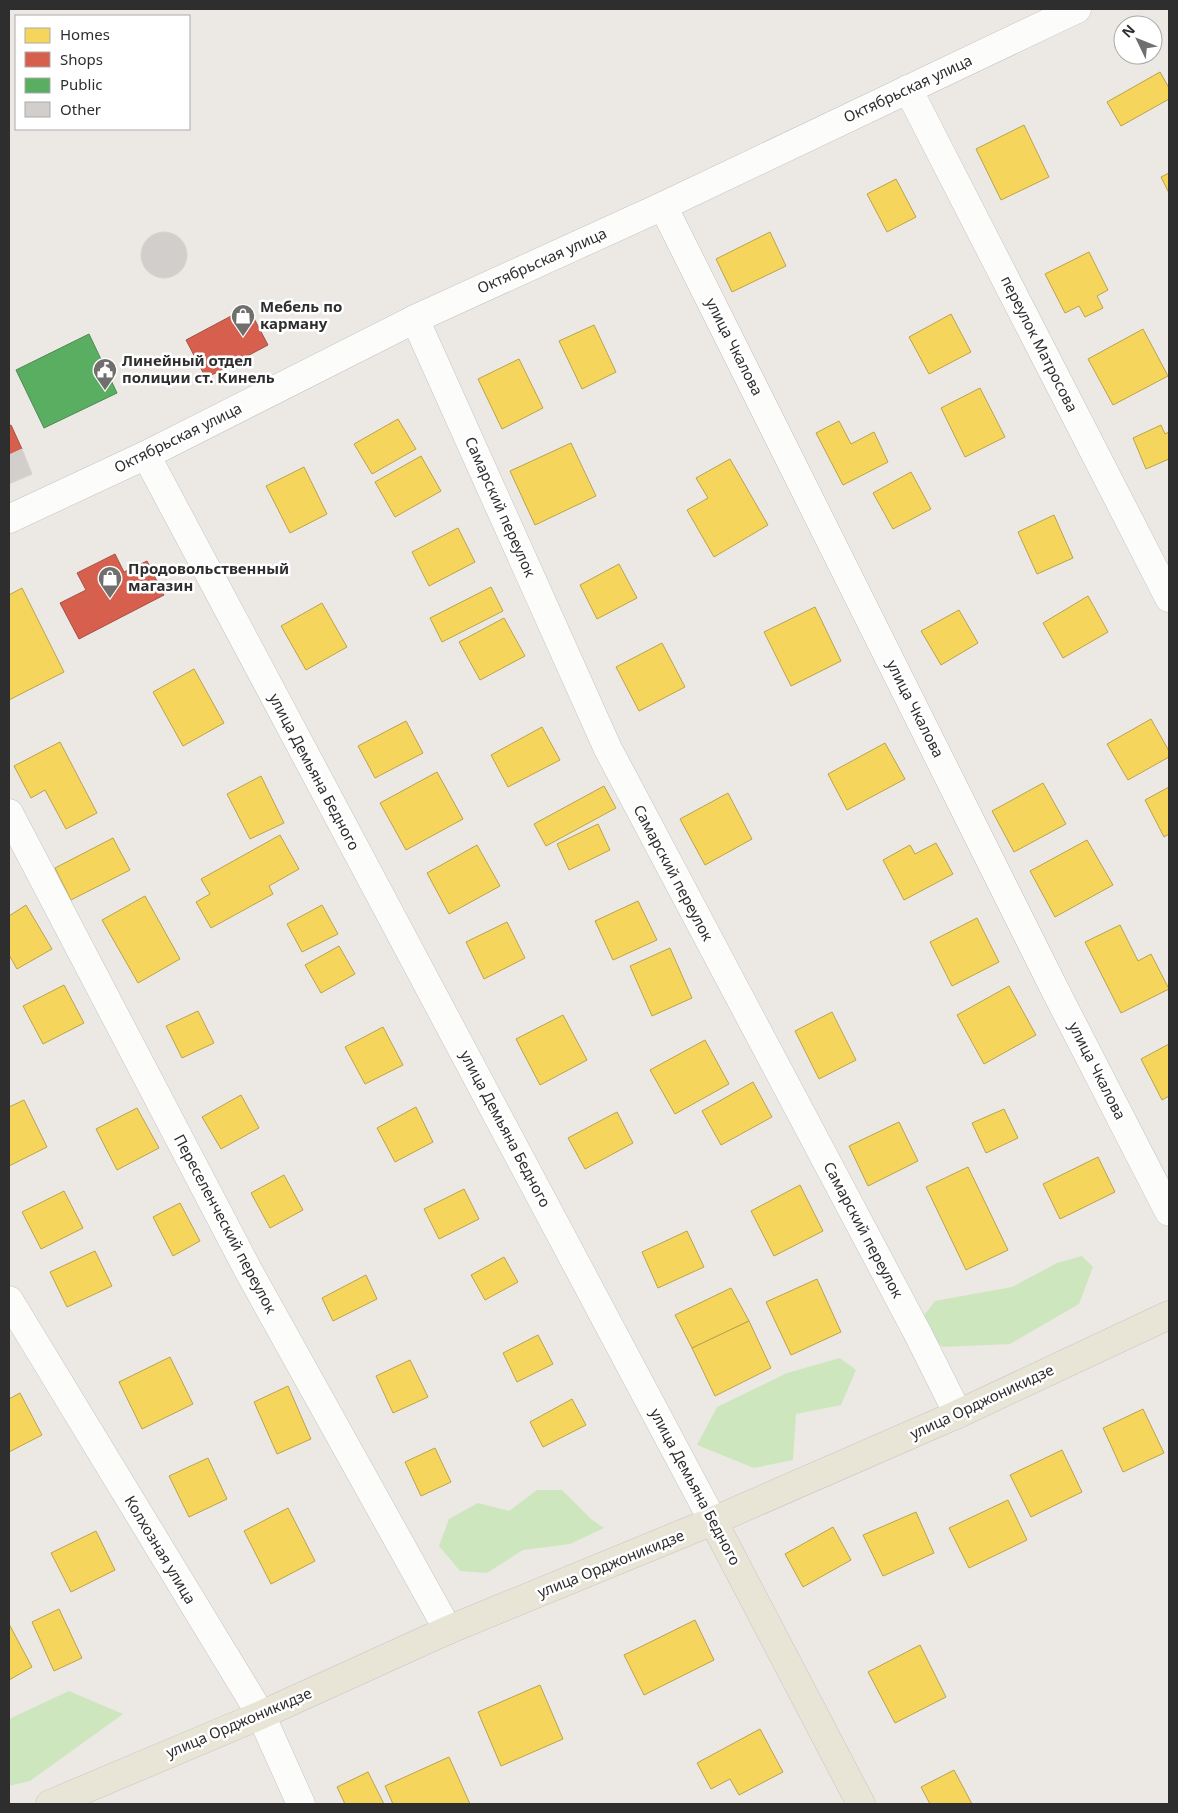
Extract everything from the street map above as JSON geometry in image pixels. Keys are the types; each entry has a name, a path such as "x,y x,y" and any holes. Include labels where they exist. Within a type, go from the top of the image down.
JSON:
{"main road":[{"name":"улица Орджоникидзе","path":"50,1804 261,1715 448,1630 713,1521 958,1414 1169,1315"},
{"name":"улица Демьяна Бедного","path":"713,1521 861,1804"}],"street":[{"name":"Октябрьская улица","path":"9,519 146,455 415,318 663,206 1077,9"},
{"name":"переулок Матросова","path":"908,89 1169,598"},
{"name":"улица Чкалова","path":"663,206 1054,988 1169,1212"},
{"name":"Самарский переулок","path":"415,318 608,750 918,1334 958,1414"},
{"name":"улица Демьяна Бедного","path":"146,455 713,1521"},
{"name":"Переселенческий переулок","path":"9,813 248,1270 448,1630"},
{"name":"Колхозная улица","path":"9,1300 261,1715 300,1804"}],"green space":[{"path":"1082,1256 1093,1267 1079,1304 1010,1344 943,1347 924,1332 919,1322 935,1301 1012,1287 1057,1263"},
{"path":"840,1358 856,1370 841,1405 796,1414 793,1460 754,1468 697,1445 717,1407 787,1373"},
{"path":"537,1490 562,1490 591,1519 604,1528 570,1544 523,1550 487,1573 460,1571 439,1546 449,1519 478,1503 509,1511"},
{"path":"69,1691 123,1714 30,1781 9,1786 9,1719"}],"building: Homes":[{"path":"1160,72 1169,88 1169,99 1121,126 1107,102"},
{"path":"1024,125 1049,177 1001,200 976,149"},
{"path":"1169,173 1169,193 1161,177"},
{"path":"896,179 916,217 887,232 867,194"},
{"path":"770,232 786,266 732,292 716,259"},
{"path":"1089,252 1108,290 1097,296 1103,308 1085,317 1079,306 1065,313 1045,274"},
{"path":"951,314 971,352 929,374 909,337"},
{"path":"594,325 616,372 582,389 559,341"},
{"path":"1143,329 1168,376 1113,405 1088,359"},
{"path":"519,359 543,408 502,429 478,379"},
{"path":"980,388 1005,437 965,457 941,408"},
{"path":"398,419 416,449 372,474 354,444"},
{"path":"839,421 851,444 874,432 888,462 843,485 816,433"},
{"path":"1161,425 1165,434 1169,432 1169,459 1146,469 1133,438"},
{"path":"571,443 596,496 535,525 510,471"},
{"path":"421,456 441,491 395,517 375,482"},
{"path":"730,459 768,525 714,557 687,510 708,498 696,478"},
{"path":"304,467 327,514 290,533 266,486"},
{"path":"911,472 931,509 893,529 873,493"},
{"path":"1054,515 1073,558 1037,574 1018,532"},
{"path":"458,528 475,562 429,586 412,552"},
{"path":"619,564 637,598 597,619 580,585"},
{"path":"491,587 503,611 442,642 430,618"},
{"path":"22,588 64,672 9,700 9,595"},
{"path":"1088,596 1108,632 1063,658 1043,623"},
{"path":"322,603 347,647 306,670 281,626"},
{"path":"815,607 841,661 791,686 764,632"},
{"path":"959,610 978,643 941,665 921,631"},
{"path":"504,618 525,656 480,680 459,642"},
{"path":"662,643 685,687 639,711 616,667"},
{"path":"194,669 224,723 183,746 153,692"},
{"path":"1151,719 1169,751 1169,757 1128,780 1107,744"},
{"path":"406,721 423,753 375,778 358,746"},
{"path":"542,727 560,760 508,787 491,755"},
{"path":"60,742 97,813 66,829 45,790 31,798 14,766"},
{"path":"885,743 905,779 847,810 828,774"},
{"path":"437,772 463,819 406,850 380,803"},
{"path":"261,776 284,823 250,839 227,794"},
{"path":"1043,783 1066,824 1014,852 992,811"},
{"path":"604,786 616,808 546,846 534,824"},
{"path":"1169,787 1169,834 1164,837 1145,800"},
{"path":"728,793 752,839 705,865 680,819"},
{"path":"598,824 610,850 569,870 557,844"},
{"path":"280,835 299,869 269,886 273,894 211,928 196,902 210,894 201,879"},
{"path":"113,838 130,870 71,900 55,868"},
{"path":"1087,840 1113,885 1055,917 1030,871"},
{"path":"936,843 953,874 904,900 883,860 910,845 915,854"},
{"path":"477,845 500,886 449,914 427,873"},
{"path":"145,896 180,959 138,983 102,920"},
{"path":"638,901 657,940 613,960 595,921"},
{"path":"26,905 52,949 17,969 9,955 9,916"},
{"path":"322,905 338,934 302,952 287,924"},
{"path":"977,918 999,962 952,986 930,942"},
{"path":"507,922 525,958 484,979 466,942"},
{"path":"1120,925 1138,961 1151,954 1169,989 1121,1013 1085,942"},
{"path":"339,946 355,974 321,993 305,965"},
{"path":"670,948 692,998 652,1016 630,966"},
{"path":"64,985 84,1023 43,1044 23,1006"},
{"path":"1009,986 1036,1035 984,1064 957,1015"},
{"path":"198,1011 214,1043 182,1058 166,1026"},
{"path":"832,1012 856,1060 819,1079 795,1031"},
{"path":"563,1015 587,1060 540,1085 516,1039"},
{"path":"383,1027 403,1065 365,1084 345,1047"},
{"path":"705,1040 729,1084 675,1114 650,1070"},
{"path":"1169,1044 1169,1096 1162,1100 1141,1059"},
{"path":"753,1082 772,1117 721,1145 702,1111"},
{"path":"241,1095 259,1128 221,1149 202,1117"},
{"path":"24,1100 47,1147 9,1166 9,1107"},
{"path":"416,1107 433,1142 395,1162 377,1128"},
{"path":"137,1108 159,1148 117,1170 96,1129"},
{"path":"1004,1109 1018,1138 986,1153 972,1123"},
{"path":"617,1112 633,1143 585,1169 568,1138"},
{"path":"899,1122 918,1161 868,1186 849,1146"},
{"path":"1098,1157 1115,1192 1060,1219 1043,1184"},
{"path":"968,1167 1008,1250 966,1270 926,1187"},
{"path":"284,1175 303,1210 270,1228 251,1193"},
{"path":"800,1185 823,1231 774,1256 751,1211"},
{"path":"464,1189 479,1219 439,1239 424,1209"},
{"path":"64,1191 83,1228 41,1249 22,1212"},
{"path":"180,1203 200,1241 173,1256 153,1217"},
{"path":"687,1231 704,1267 658,1288 642,1252"},
{"path":"95,1251 112,1286 67,1307 50,1272"},
{"path":"504,1257 518,1282 485,1300 471,1275"},
{"path":"366,1275 377,1299 333,1321 322,1298"},
{"path":"817,1279 841,1332 791,1355 766,1302"},
{"path":"731,1288 749,1321 692,1348 675,1315"},
{"path":"749,1321 771,1368 715,1396 692,1348"},
{"path":"538,1335 553,1364 517,1382 503,1353"},
{"path":"170,1357 193,1404 142,1429 119,1382"},
{"path":"410,1360 428,1397 393,1413 376,1376"},
{"path":"288,1386 311,1439 277,1454 254,1402"},
{"path":"20,1393 42,1435 9,1452 9,1399"},
{"path":"572,1399 586,1425 543,1447 530,1422"},
{"path":"1143,1409 1164,1453 1123,1472 1103,1428"},
{"path":"435,1448 451,1482 421,1496 405,1462"},
{"path":"1062,1450 1082,1492 1031,1517 1010,1475"},
{"path":"208,1458 227,1499 189,1517 169,1476"},
{"path":"1008,1500 1027,1540 969,1568 949,1528"},
{"path":"288,1508 315,1561 271,1584 244,1531"},
{"path":"916,1512 934,1553 883,1576 863,1535"},
{"path":"833,1527 851,1560 803,1587 785,1554"},
{"path":"96,1531 115,1570 71,1592 51,1553"},
{"path":"59,1609 82,1658 54,1671 32,1622"},
{"path":"695,1620 714,1660 644,1695 624,1655"},
{"path":"9,1624 32,1667 9,1680"},
{"path":"920,1645 946,1697 895,1723 868,1672"},
{"path":"540,1685 563,1739 501,1766 478,1712"},
{"path":"760,1729 783,1772 739,1795 730,1779 711,1789 697,1763"},
{"path":"449,1757 470,1804 393,1804 385,1786"},
{"path":"954,1770 972,1804 930,1804 921,1787"},
{"path":"368,1772 384,1804 345,1804 337,1787"}],"building: Shops":[{"path":"248,307 268,345 206,378 186,340"},
{"path":"11,425 22,449 9,455 9,426"},
{"path":"115,554 124,572 147,561 164,595 79,639 60,603 86,590 77,573"}],"building: Public":[{"path":"89,334 117,393 44,428 16,370"}],"building: Other":[{"path":"159,232 169,232 183,242 187,255 183,268 177,274 169,278 159,278 145,268 141,260 141,250 151,236"},
{"path":"22,449 32,474 9,484 9,455"}],"place":[{"name":"Мебель по карману","path":"243,337"},
{"name":"Линейный отдел полиции ст. Кинель","path":"105,391"},
{"name":"Продовольственный магазин","path":"110,599"}]}
